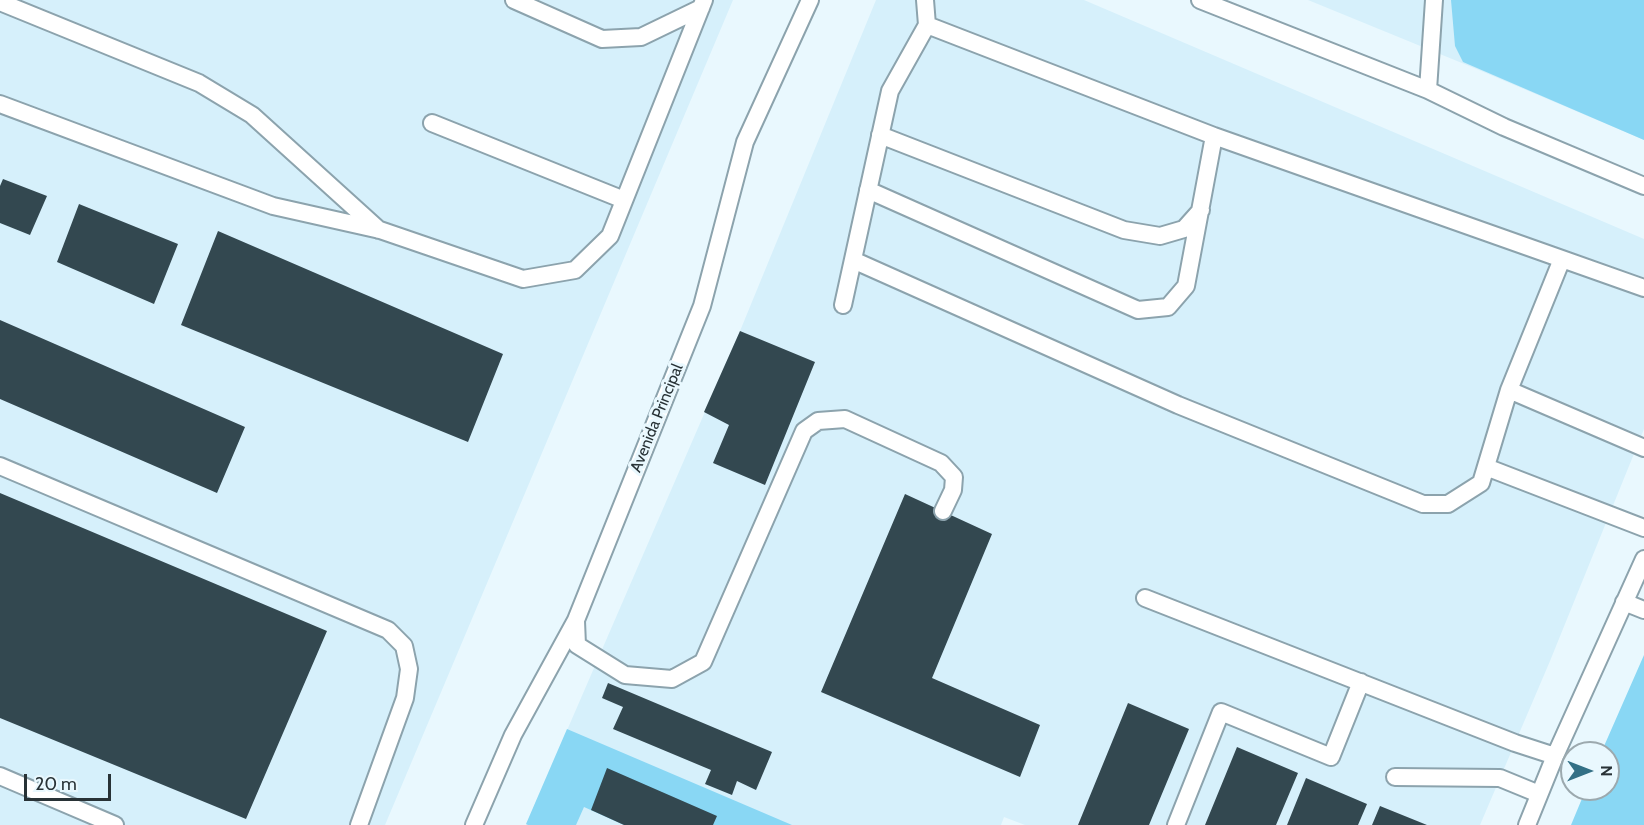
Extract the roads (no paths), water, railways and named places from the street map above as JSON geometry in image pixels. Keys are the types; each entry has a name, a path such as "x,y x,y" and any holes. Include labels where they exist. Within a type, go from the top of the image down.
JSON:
{"lane":[{"path":"514,0 602,39 640,37 702,4"},
{"name":"Avenida Principal","path":"474,825 513,735 576,620 702,306 745,142 810,0"},
{"path":"843,305 890,91 927,25 925,0"},
{"path":"1200,0 1428,90 1504,127 1644,186"},
{"path":"1428,90 1434,0"},
{"path":"0,2 200,83 252,115 380,230"},
{"path":"0,104 273,206 380,230 523,279 575,270 609,236 702,4"},
{"path":"927,25 1214,136 1644,288"},
{"path":"432,123 624,200"},
{"path":"880,135 1124,230 1160,236 1184,229 1201,209"},
{"path":"868,190 1138,310 1168,307 1186,286 1214,136"},
{"path":"853,260 1178,405 1423,504 1448,504 1481,483 1509,390 1562,260"},
{"path":"1509,390 1644,448"},
{"path":"576,620 577,645 626,675 672,679 704,662 804,431 818,421 845,419 941,463 954,477 953,490 943,511"},
{"path":"0,466 388,630 404,646 409,669 405,698 359,825"},
{"path":"1486,467 1644,528"},
{"path":"1527,825 1555,756 1644,559"},
{"path":"1144,598 1555,756"},
{"path":"1624,602 1644,610"},
{"path":"1176,825 1221,712 1331,758 1361,682"},
{"path":"0,776 115,825"},
{"path":"1395,777 1500,778 1539,794"}]}
